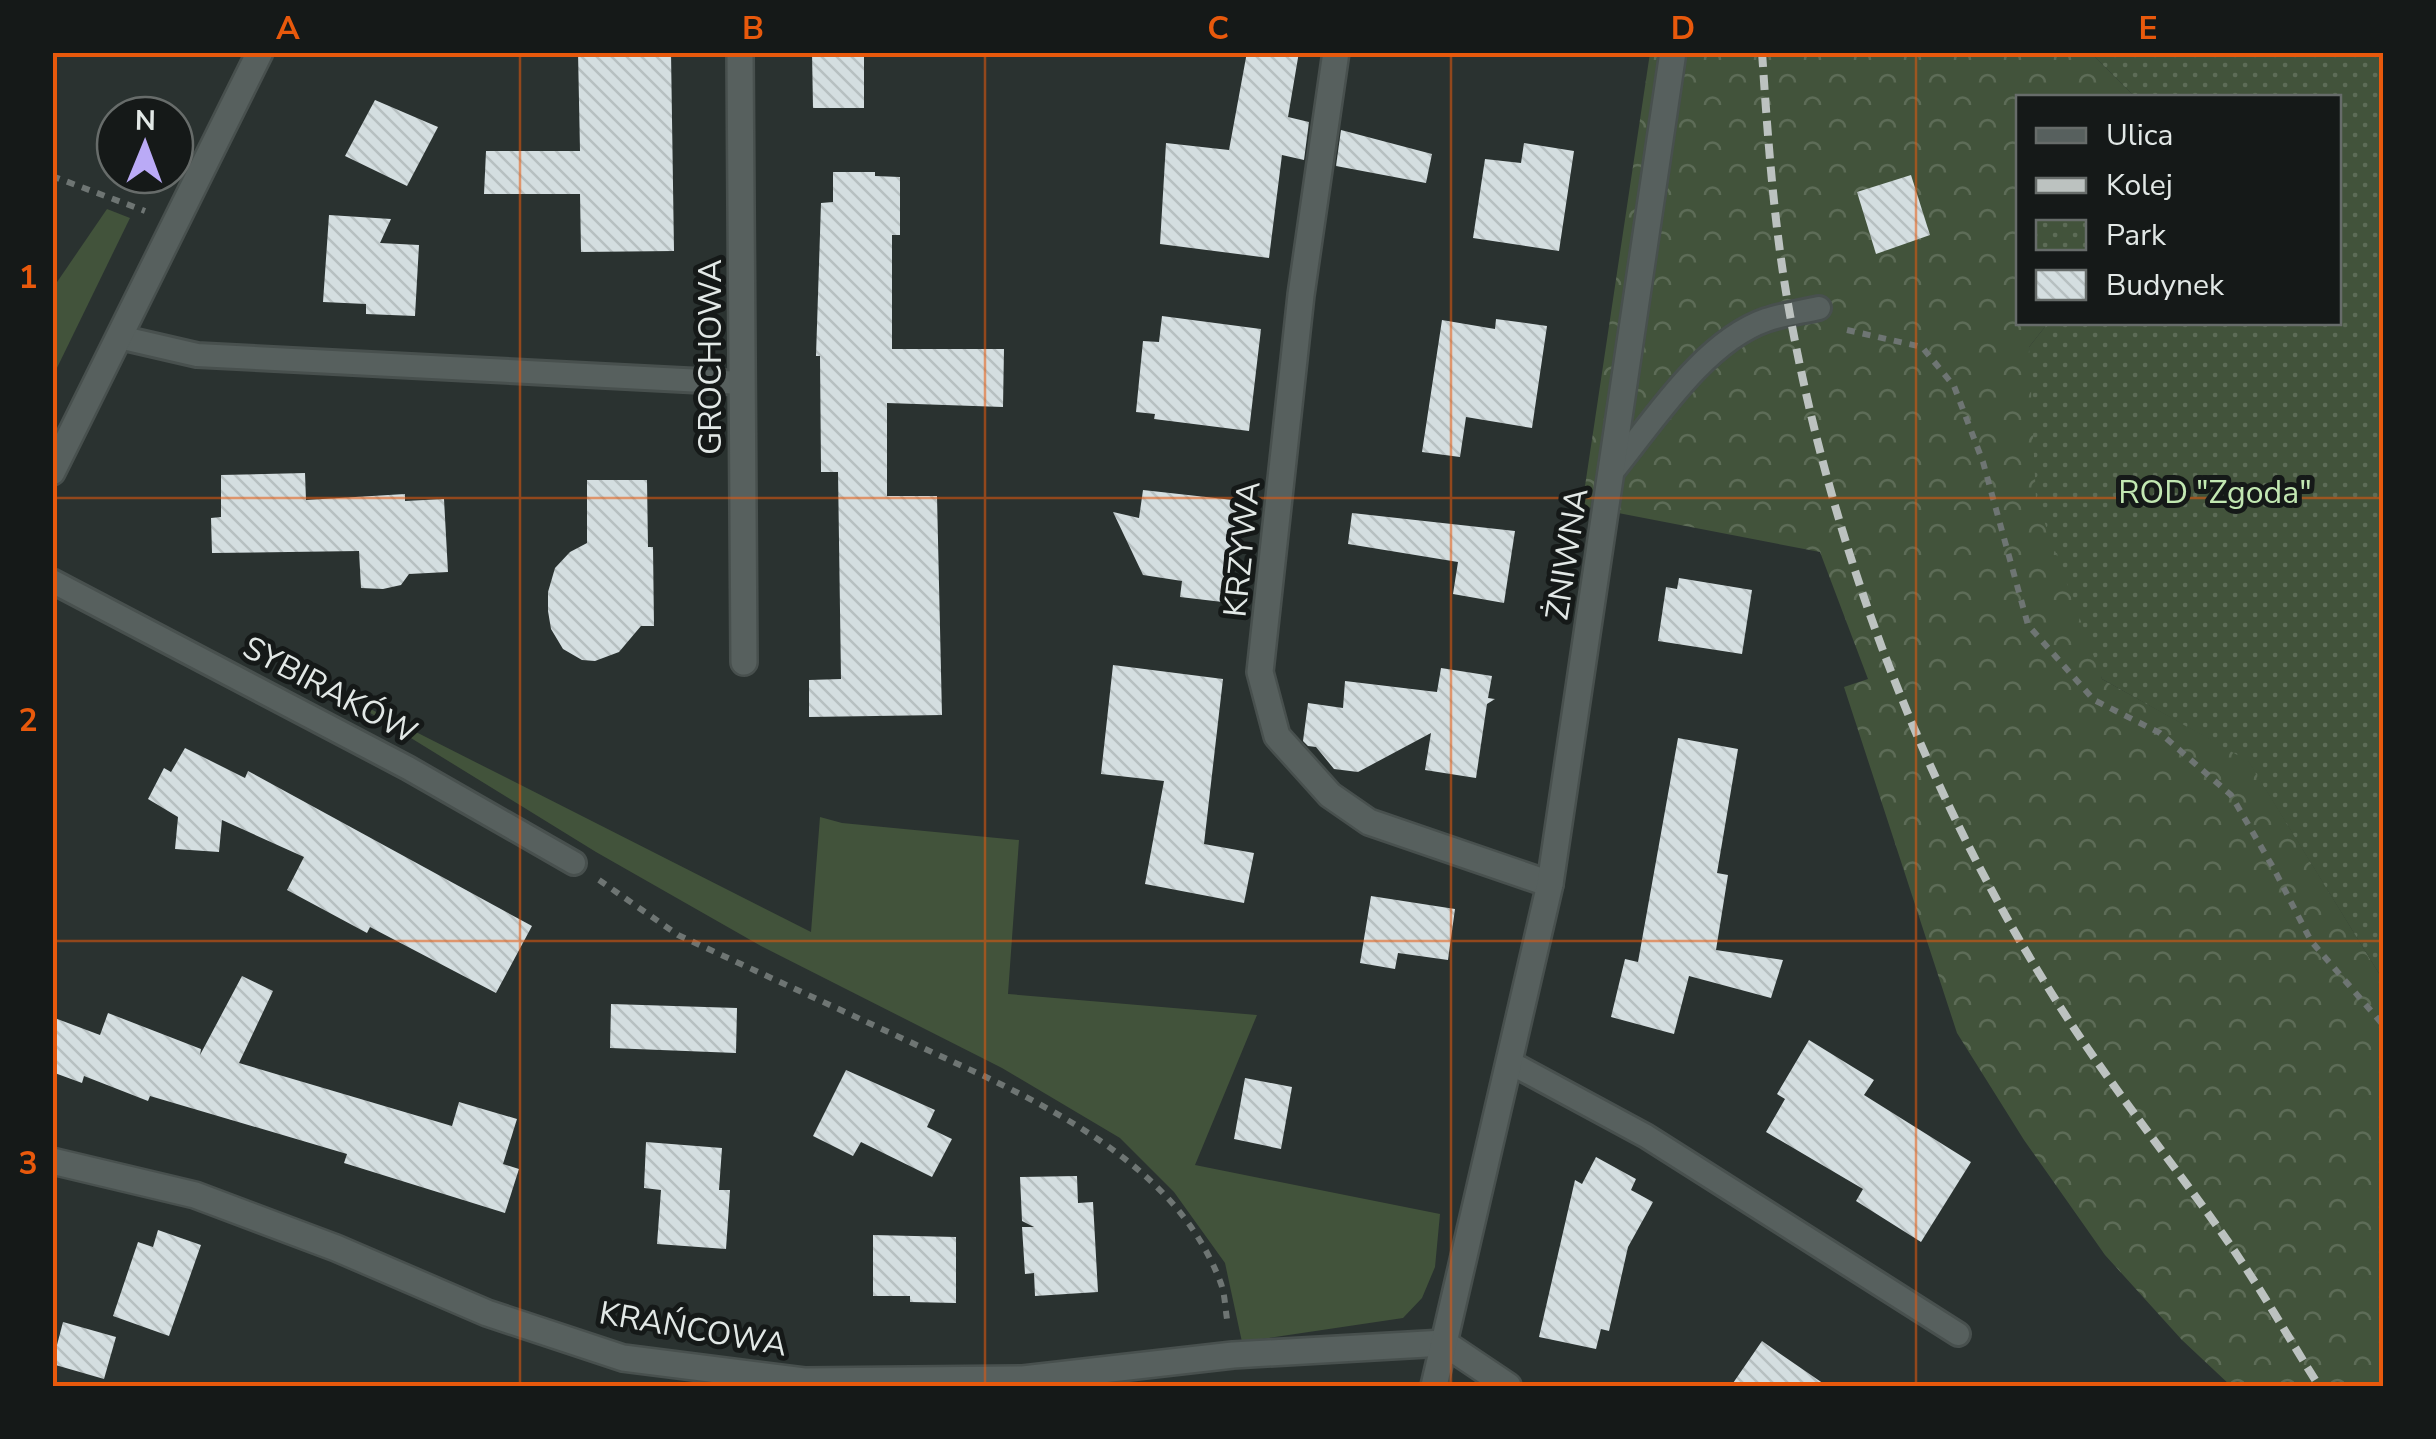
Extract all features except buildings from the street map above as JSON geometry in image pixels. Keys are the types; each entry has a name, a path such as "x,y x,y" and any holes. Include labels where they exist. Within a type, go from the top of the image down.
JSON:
{"street":[{"path":"52,472 260,52"},
{"name":"GROCHOWA","path":"740,52 744,662"},
{"name":"KRZYWA","path":"1336,52 1301,295 1260,672 1277,736 1330,795 1369,822 1550,884"},
{"name":"ŻNIWNA","path":"1434,1386 1550,884 1673,52"},
{"name":"KRAŃCOWA","path":"52,1160 194,1195 336,1248 487,1313 624,1358 804,1381 1023,1379 1233,1355 1444,1343"},
{"path":"1444,1343 1508,1386"}],"lane":[{"path":"1612,472 1722,344 1764,320 1819,308"},
{"path":"119,337 197,355 742,383"},
{"name":"SYBIRAKÓW","path":"52,581 408,768 574,863"},
{"path":"1509,1062 1646,1136 1958,1334"}],"path":[{"path":"52,176 142,210 173,228"},
{"path":"1819,308 1824,326 1922,347 1954,386 1983,462 2028,625 2094,700 2160,733 2231,795 2311,941 2384,1026"},
{"path":"574,863 678,935 1036,1101 1126,1160 1152,1181 1205,1252 1221,1283 1233,1355"}],"green space":[{"path":"1650,53 2091,53 2133,95 2016,95 2016,325 2046,325 2029,347 2102,679 2248,760 2383,980 2383,1386 2231,1386 2182,1340 2105,1255 2024,1140 1957,1033 1844,687 1868,679 1820,552 1582,506"},
{"name":"ROD \"Zgoda\"","path":"2091,53 2383,53 2383,980 2248,761 2102,679 2036,499 2029,347 2046,325 2341,325 2341,95 2133,95"},
{"path":"107,209 130,218 53,376 53,288"},
{"path":"333,690 811,932 820,817 842,823 1019,840 1008,994 1257,1015 1195,1165 1440,1214 1435,1267 1422,1298 1403,1318 1242,1342 1225,1263 1174,1192 1120,1138 1002,1068 761,946 596,852"}],"railway":[{"path":"1762,52 1780,250 1808,404 1858,580 1924,752 1963,835 2052,994 2231,1246 2319,1386"}]}
